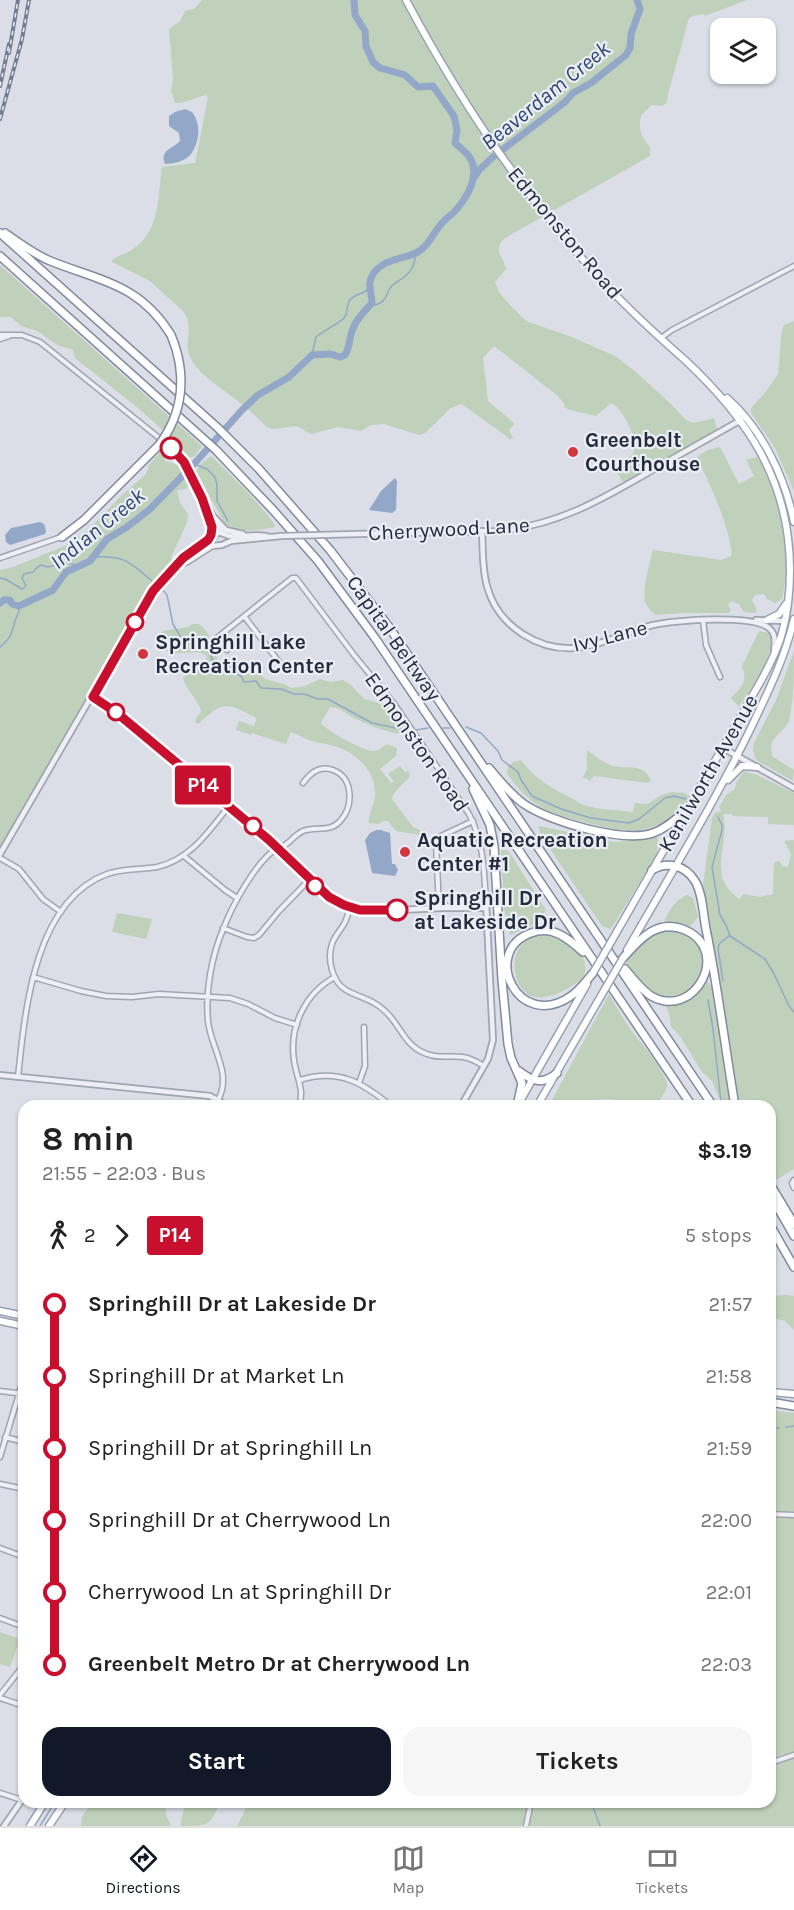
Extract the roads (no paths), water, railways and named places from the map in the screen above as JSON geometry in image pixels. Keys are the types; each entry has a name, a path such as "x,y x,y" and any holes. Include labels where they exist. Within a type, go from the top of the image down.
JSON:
{"highway":[{"path":"0,231 34,253 128,290 138,297 157,314 171,334 180,364 181,392 174,420 159,445 84,520 62,537"},
{"name":"Capital Beltway","path":"0,231 218,428 293,507 348,573 388,627 709,1100"},
{"name":"Capital Beltway","path":"0,256 216,450 280,517 335,583 375,638 688,1100"},
{"path":"457,728 509,792 547,817 608,834 633,837 662,829 688,809"},
{"path":"453,753 483,808 492,833 509,1052 522,1083 518,1100"},
{"path":"651,870 661,865 675,865 692,877 699,890 734,1100"},
{"path":"597,935 636,982 646,992 660,999 675,1000 690,995 701,983 707,964 705,950 696,937 674,926 648,932 623,958"},
{"path":"592,961 563,935 540,930 526,934 515,945 508,957 507,971 511,985 520,997 533,1004 547,1006 555,1005 572,996 593,973"},
{"path":"515,1067 531,1080 542,1082 557,1073"},
{"path":"776,1194 794,1224"},
{"path":"776,1204 794,1236"},
{"path":"776,1237 794,1267"},
{"path":"776,1403 794,1405"}],"main road":[{"name":"Edmonston Road","path":"406,0 433,50 493,144 543,213 609,289 685,360 743,419"},
{"path":"743,419 776,467 794,522"},
{"name":"Kenilworth Avenue","path":"520,1100 723,748 780,642 788,598 789,546 784,512 772,476 743,419"},
{"path":"766,620 779,614 788,598"},
{"name":"Kenilworth Avenue","path":"541,1100 738,756 775,676 794,619"},
{"path":"785,621 788,627 788,639"},
{"path":"718,792 740,767 745,765 757,767"},
{"path":"0,1311 18,1315"},
{"path":"0,1321 18,1325"},
{"path":"776,1392 794,1394"},
{"path":"30,1826 41,1808"},
{"path":"49,1826 61,1808"}],"street":[{"path":"661,339 672,330 794,267"},
{"path":"0,337 16,335 40,342 177,453 184,462 211,516 217,545 187,562 178,564"},
{"name":"Cherrywood Lane","path":"217,545 237,539 281,536 517,530 549,522 590,505 743,419"},
{"path":"211,516 224,534 226,542"},
{"path":"211,516 230,532 252,535"},
{"path":"192,553 211,535 211,516"},
{"name":"Ivy Lane","path":"482,531 485,574 490,595 508,623 537,642 555,647 576,648 655,625 680,621 785,621"},
{"name":"Cherrywood Lane","path":"214,536 262,534 270,537"},
{"path":"61,912 43,898 19,869 0,856 150,596 183,558 208,544 214,536"},
{"path":"0,558 62,537"},
{"name":"Edmonston Road","path":"228,650 218,637 292,578 296,578 395,705 472,821 482,850 493,1040 484,1066 464,1100"},
{"path":"244,616 286,671"},
{"path":"703,620 706,645 720,677"},
{"name":"Ivy Lane","path":"745,621 761,624 771,629 775,639 773,656"},
{"path":"93,697 117,713 229,806 329,897 350,907 375,911 459,909 486,905"},
{"path":"723,748 794,788"},
{"path":"0,1075 210,1096 218,1100 221,1094 222,1072 208,1024 208,997 214,958 223,928 238,898 260,865 273,852 304,831 332,828 341,820 346,811 350,796 349,788 344,778 337,772 327,769 318,770 311,773 303,783"},
{"path":"18,1077 26,1007 33,977 41,953 61,912 76,893 99,878 119,871 158,867 184,856 201,841 229,806"},
{"path":"440,908 436,842 441,836 472,821"},
{"path":"184,856 238,898"},
{"path":"223,928 247,937 259,936 309,880"},
{"path":"350,907 344,924 331,946 330,958 334,977 343,988 370,999 385,1010 405,1039 420,1051 440,1057 464,1057 484,1066"},
{"path":"33,977 106,996 132,997 159,994 221,997 236,1000 275,1018 297,1025"},
{"path":"300,1100 300,1080 294,1056 297,1025 302,1010 311,996 334,977"},
{"path":"359,1083 365,1066 364,1027"},
{"path":"300,1080 314,1076 346,1078 368,1087 384,1100"},
{"path":"794,1180 792,1183 794,1188"},
{"path":"0,1390 18,1392"},
{"path":"0,1457 18,1404"},
{"path":"6,1437 18,1440"},
{"path":"0,1484 18,1488"},
{"path":"776,1514 794,1515"},
{"path":"0,1548 18,1555"},
{"path":"0,1618 18,1626"},
{"path":"18,1673 0,1696 18,1704"},
{"path":"776,1761 794,1755"},
{"path":"0,1793 18,1797"},
{"path":"4,1826 18,1805"},
{"path":"526,1826 530,1808"}],"water":[{"path":"185,109 192,112 197,122 196,144 186,159 165,164 165,153 180,141 179,133 169,126 169,116"},
{"path":"395,478 397,481 396,510 392,513 369,510 381,491"},
{"path":"40,522 44,524 45,534 10,545 6,542 5,535 11,528"},
{"path":"376,830 390,833 392,864 395,864 398,870 395,876 372,873 365,840 370,833"}],"waterway":[{"name":"Indian Creek","path":"0,603 10,600 12,604 19,606 53,590 66,572 90,561 107,539 150,509 258,395 289,377 312,355 331,354 340,357 345,355 355,323 372,303 370,283 376,270 386,263 420,250 465,198 472,184 474,169 468,155 455,143 457,130 454,116 433,86 418,87 405,75 380,68 373,62 366,46 365,31 355,15 354,0"},
{"name":"Beaverdam Creek","path":"473,179 493,157 565,102 573,93 591,83 626,55 640,9 637,0"},
{"path":"370,306 381,302 391,287 410,272 416,253"},
{"path":"312,355 316,337 342,320 350,300 369,288"},
{"path":"194,464 207,469 215,477 217,501 228,521"},
{"path":"93,557 113,557 126,561 153,582"},
{"path":"0,578 22,589 26,586 22,578 24,574 33,572 40,565 48,567 66,563 78,565"},
{"path":"163,590 167,595 173,624 180,636 199,640 206,646 214,667 221,670 233,665 235,668 233,672 241,676 244,682 256,681 261,688 281,689 294,694 328,699 372,723 405,730"},
{"path":"0,647 10,635 19,606"},
{"path":"466,727 481,733 498,751 502,760 518,772 532,796 561,809 591,818 629,823 639,819 665,798 674,796 686,799"},
{"path":"416,730 428,728"},
{"path":"443,728 450,728"},
{"path":"718,817 722,830 712,867 720,915 730,936 765,959 794,1012"},
{"path":"723,981 718,948 720,943 729,936"},
{"path":"708,1000 721,1100"},
{"path":"786,1427 794,1426"},
{"path":"40,1826 51,1808"},
{"path":"593,1808 600,1826"}],"railway":[{"path":"9,53 18,0"},
{"path":"0,119 22,39 29,0"},
{"path":"0,86 9,44"}],"place":[{"name":"Greenbelt Courthouse","path":"573,452"},
{"name":"Springhill Lake Recreation Center","path":"143,654"},
{"name":"Aquatic Recreation Center #1","path":"405,852"},
{"name":"Springhill Dr at Lakeside Dr","path":"397,910"}]}
